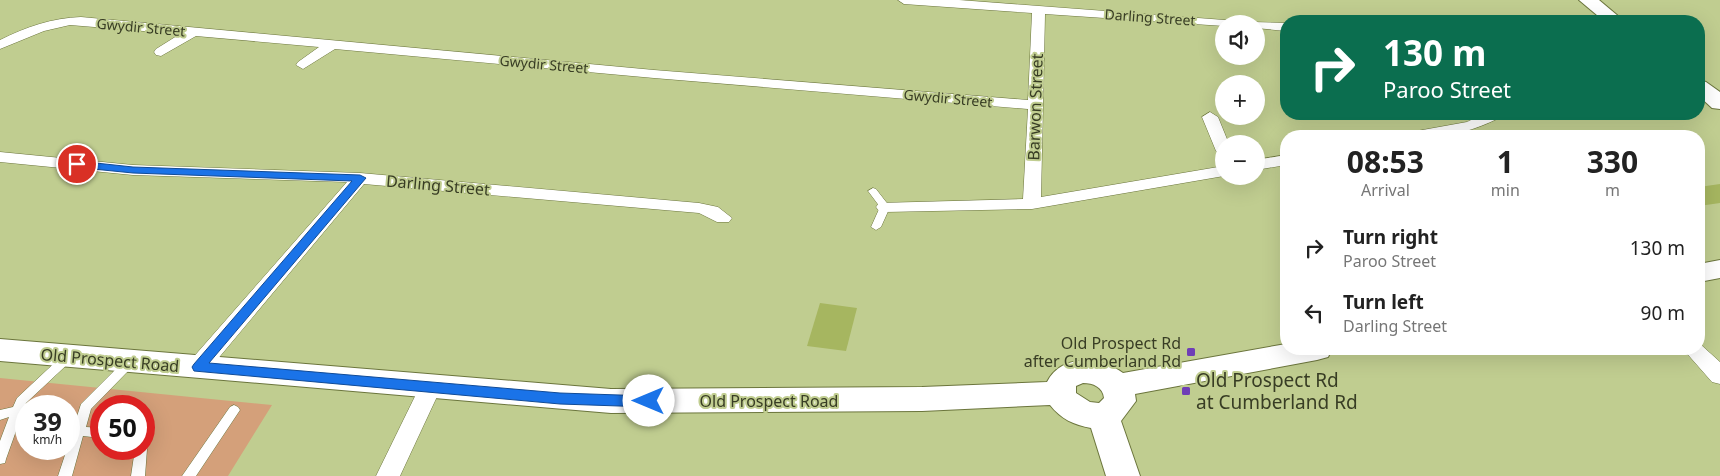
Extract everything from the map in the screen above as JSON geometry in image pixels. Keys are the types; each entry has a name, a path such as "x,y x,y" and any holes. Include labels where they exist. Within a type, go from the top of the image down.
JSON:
{"main road":[{"path":"1588,0 1607,15"},
{"path":"1705,272 1720,268"},
{"name":"Old Prospect Road","path":"0,350 430,388 621,401 913,399 1059,393"},
{"path":"1116,386 1284,355"},
{"path":"1079,371 1100,374 1116,386 1120,401 1117,408 1101,416 1079,413 1063,401 1059,393 1063,378 1079,371"},
{"path":"1101,416 1108,428 1123,476"}],"street":[{"name":"Darling Street","path":"904,0 1215,22"},
{"name":"Barwon Street","path":"1032,204 1034,105 1039,10"},
{"name":"Gwydir Street","path":"0,45 56,19 654,74 1034,105"},
{"path":"1265,25 1280,26"},
{"path":"161,52 194,31"},
{"path":"303,65 331,45"},
{"path":"1705,91 1720,103"},
{"path":"1210,117 1217,135"},
{"path":"1449,130 1471,126 1483,120"},
{"name":"Darling Street","path":"0,156 133,170 360,178 699,208 712,211 723,218"},
{"path":"1265,164 1280,161"},
{"path":"886,207 1032,204 1215,173"},
{"path":"198,367 360,178"},
{"path":"1700,355 1720,376"},
{"path":"388,476 430,388"}],"lane":[{"path":"873,191 886,207 876,227"},
{"path":"28,395 68,357"},
{"path":"80,424 85,407 130,362"},
{"path":"189,476 234,410"},
{"path":"0,415 15,411"},
{"path":"0,459 15,418"},
{"path":"65,476 70,460"},
{"path":"138,476 140,460"}],"shaded area":[{"path":"0,378 272,405 228,476 0,476"}],"building":[{"path":"1720,184 1720,203 1705,205 1705,186"},
{"path":"820,303 857,308 846,351 807,346"}],"place":[{"name":"Old Prospect Rd after Cumberland Rd","path":"1191,352"},
{"name":"Old Prospect Rd at Cumberland Rd","path":"1186,391"}],"route":[{"path":"77,164 133,170 360,178 198,367 560,398 649,401"}]}
